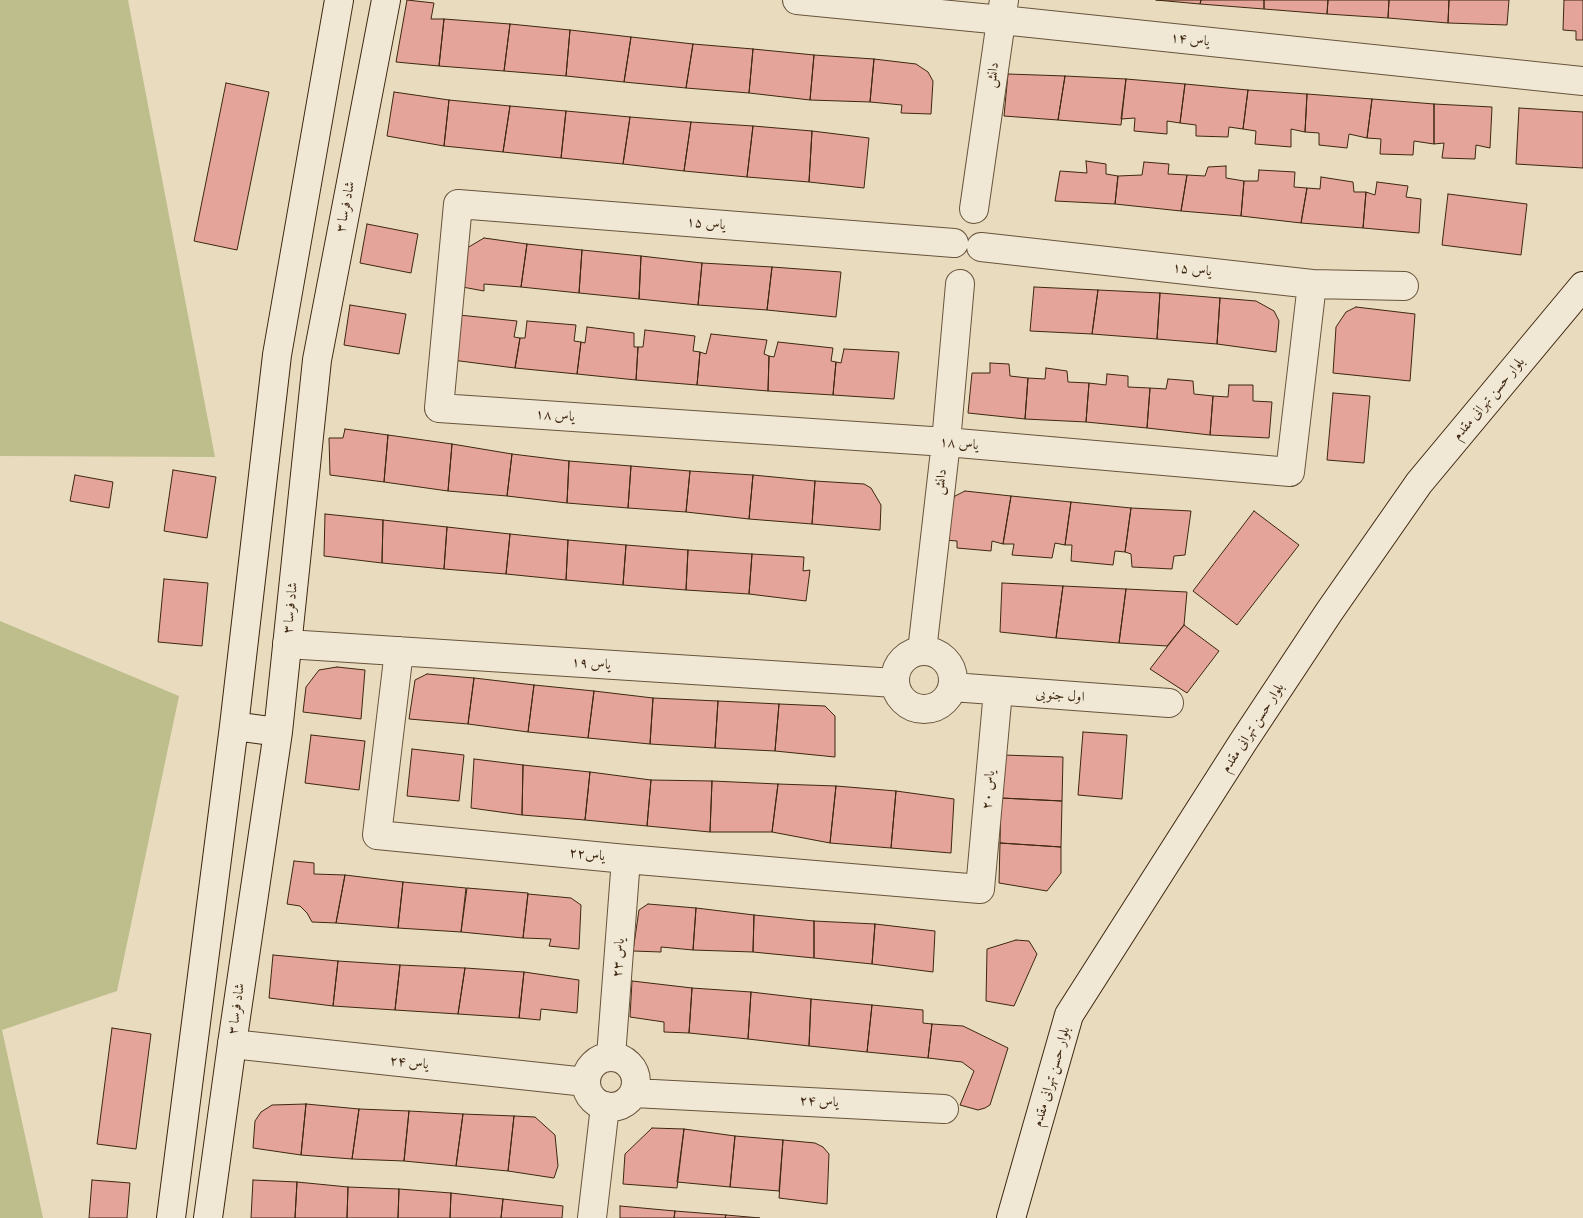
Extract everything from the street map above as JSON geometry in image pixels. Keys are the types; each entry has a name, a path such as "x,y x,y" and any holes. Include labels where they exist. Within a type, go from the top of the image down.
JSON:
{"street":[{"path":"171,1218 234,726 277,355 339,0"},
{"name":"شاد فرسا ۳","path":"208,1218 278,732 317,360 386,0"},
{"name":"یاس ۱۴","path":"797,0 1003,10 1583,81"},
{"name":"دانش","path":"922,651 946,442 960,284 974,272 967,245 982,225 974,208 1003,10"},
{"name":"یاس ۱۵","path":"439,408 458,204 967,245 1312,284 1404,286"},
{"name":"یاس ۱۸","path":"439,408 946,442 1290,472 1312,284"},
{"name":"بلوار حسن تهرانی مقدم","path":"1011,1218 1069,1015 1243,742 1329,612 1419,483 1583,286"},
{"name":"یاس ۱۹","path":"287,644 895,683"},
{"path":"922,651 939,655 946,661 951,669 952,687 940,703 931,707 921,708 912,706 904,700 898,692 895,674 905,658 912,653 922,651"},
{"name":"یاس۲۲","path":"399,652 377,835 626,859 980,889"},
{"name":"اول جنوبی","path":"952,687 1169,703"},
{"name":"یاس ۲۰","path":"980,889 998,691"},
{"path":"234,726 278,732"},
{"name":"یاس ۲۳","path":"611,1056 626,859"},
{"name":"یاس ۲۴","path":"232,1044 586,1082"},
{"path":"611,1056 624,1059 633,1068 637,1080 634,1093 627,1102 617,1106 605,1106 595,1101 588,1092 586,1082 589,1069 598,1060 611,1056"},
{"name":"یاس ۲۴","path":"634,1093 944,1109"},
{"path":"592,1218 605,1106"}],"green space":[{"path":"0,0 128,0 215,457 0,456"},
{"path":"0,621 179,696 117,991 2,1030 43,1218 0,1218"}],"building":[{"path":"407,0 434,3 431,19 444,19 439,66 396,62"},
{"path":"1156,0 1201,0 1200,4"},
{"path":"1201,0 1264,0 1264,9 1200,4"},
{"path":"1264,0 1328,0 1327,14 1264,9"},
{"path":"1328,0 1389,0 1388,18 1327,14"},
{"path":"1389,0 1449,0 1448,23 1388,18"},
{"path":"1449,0 1509,0 1507,25 1448,23"},
{"path":"1564,0 1583,0 1583,40 1576,40 1576,31 1563,30"},
{"path":"444,19 510,24 504,71 439,66"},
{"path":"510,24 570,30 566,76 504,71"},
{"path":"570,30 631,37 624,82 566,76"},
{"path":"631,37 693,44 686,88 624,82"},
{"path":"693,44 753,49 749,93 686,88"},
{"path":"753,49 814,55 810,100 749,93"},
{"path":"814,55 874,59 870,102 810,100"},
{"path":"874,59 916,64 928,72 933,81 931,114 901,113 902,105 870,102"},
{"path":"1008,74 1065,76 1058,120 1004,116"},
{"path":"1065,76 1126,79 1121,125 1058,120"},
{"path":"1126,79 1185,84 1180,123 1167,121 1167,134 1134,131 1135,118 1121,119"},
{"path":"226,83 269,92 237,250 194,241"},
{"path":"1185,84 1248,90 1243,129 1229,127 1228,137 1196,136 1196,125 1180,123"},
{"path":"1248,90 1307,94 1305,132 1291,129 1291,147 1255,144 1256,131 1243,129"},
{"path":"394,92 449,100 444,146 387,136"},
{"path":"1307,94 1372,99 1367,138 1349,134 1347,148 1319,145 1319,133 1305,132"},
{"path":"1372,99 1434,104 1434,144 1414,141 1413,155 1380,154 1381,139 1367,138"},
{"path":"449,100 510,106 503,152 444,146"},
{"path":"1434,104 1492,107 1490,148 1476,145 1475,159 1442,158 1444,143 1434,144"},
{"path":"510,106 566,111 561,158 503,152"},
{"path":"1519,108 1583,112 1583,168 1516,164"},
{"path":"566,111 630,117 623,164 561,158"},
{"path":"630,117 691,122 684,171 623,164"},
{"path":"691,122 753,126 747,177 684,171"},
{"path":"753,126 812,131 809,182 747,177"},
{"path":"812,131 869,138 864,188 809,182"},
{"path":"1086,161 1106,164 1106,174 1118,176 1115,204 1055,201 1060,171 1087,173"},
{"path":"1144,162 1169,164 1168,174 1187,175 1181,211 1115,204 1118,176 1142,175"},
{"path":"1226,166 1226,178 1244,181 1241,216 1181,211 1187,175 1205,176 1208,167"},
{"path":"1259,170 1295,172 1294,187 1307,188 1301,223 1241,216 1244,181 1258,181"},
{"path":"1321,177 1353,182 1354,192 1366,192 1363,228 1301,223 1307,188 1320,189"},
{"path":"1377,182 1408,186 1406,197 1421,199 1419,233 1363,228 1366,192 1375,195"},
{"path":"1448,194 1527,204 1521,255 1442,245"},
{"path":"367,224 418,234 411,273 360,263"},
{"path":"484,238 527,244 521,287 484,284 484,291 457,286 462,251"},
{"path":"527,244 582,250 579,293 521,287"},
{"path":"582,250 641,256 639,299 579,293"},
{"path":"641,256 702,263 698,305 639,299"},
{"path":"702,263 772,267 767,310 698,305"},
{"path":"772,267 841,272 836,317 767,310"},
{"path":"1034,287 1098,290 1092,334 1030,331"},
{"path":"1098,290 1160,293 1157,339 1092,334"},
{"path":"1160,293 1220,298 1217,344 1157,339"},
{"path":"1220,298 1256,301 1274,311 1279,321 1276,352 1217,344"},
{"path":"350,305 406,314 399,354 344,345"},
{"path":"1356,307 1415,314 1410,381 1333,373 1336,327 1346,312"},
{"path":"459,315 517,321 514,337 520,338 515,368 452,360"},
{"path":"527,321 576,325 574,341 581,342 577,374 515,368 520,338 525,338"},
{"path":"587,327 634,333 634,347 638,347 636,380 577,374 581,342 585,343"},
{"path":"645,330 695,336 693,351 700,352 697,385 636,380 638,347 643,347"},
{"path":"711,334 767,340 764,354 769,356 768,391 697,385 700,352 706,354"},
{"path":"778,342 833,348 831,361 836,362 833,395 768,391 769,356 774,357"},
{"path":"844,349 899,352 894,399 833,395 836,362 841,363"},
{"path":"990,363 1009,364 1010,376 1028,378 1025,419 968,413 972,373 990,373"},
{"path":"1046,368 1067,371 1068,382 1089,383 1086,422 1025,419 1028,378 1045,379"},
{"path":"1107,374 1128,376 1128,387 1150,388 1147,428 1086,422 1089,383 1106,385"},
{"path":"1168,379 1193,381 1194,394 1213,396 1210,435 1147,428 1150,388 1166,389"},
{"path":"1229,385 1253,385 1253,401 1272,402 1269,438 1210,435 1213,396 1228,397"},
{"path":"1333,393 1370,396 1364,463 1327,460"},
{"path":"345,429 388,435 384,482 330,475 329,438 343,438"},
{"path":"388,435 452,444 448,491 384,482"},
{"path":"452,444 512,454 507,496 448,491"},
{"path":"512,454 569,461 567,503 507,496"},
{"path":"569,461 631,466 628,508 567,503"},
{"path":"631,466 690,471 686,512 628,508"},
{"path":"173,470 216,477 207,538 164,531"},
{"path":"690,471 753,475 749,519 686,512"},
{"path":"75,475 113,482 109,508 70,501"},
{"path":"753,475 815,481 812,524 749,519"},
{"path":"815,481 864,484 871,488 881,505 880,530 812,524"},
{"path":"965,491 1011,496 1003,544 992,541 991,551 957,548 957,541 945,540 951,503 955,496"},
{"path":"1011,496 1071,502 1065,545 1055,543 1052,558 1012,555 1014,544 1003,544"},
{"path":"1071,502 1131,508 1125,552 1115,551 1113,565 1071,561 1072,545 1065,545"},
{"path":"1131,508 1191,511 1185,555 1174,556 1172,569 1132,567 1131,554 1125,552"},
{"path":"1254,511 1299,545 1237,625 1193,591"},
{"path":"325,514 383,520 382,563 324,556"},
{"path":"383,520 447,527 444,569 382,563"},
{"path":"447,527 510,534 506,574 444,569"},
{"path":"510,534 568,540 566,580 506,574"},
{"path":"568,540 626,545 623,585 566,580"},
{"path":"626,545 688,550 686,590 623,585"},
{"path":"688,550 752,554 749,594 686,590"},
{"path":"752,554 804,557 803,571 810,570 806,601 749,594"},
{"path":"164,579 208,583 202,646 158,642"},
{"path":"1002,583 1063,586 1056,638 1000,632"},
{"path":"1063,586 1126,589 1119,643 1056,638"},
{"path":"1126,589 1187,592 1184,625 1167,646 1119,643"},
{"path":"1184,625 1219,651 1187,693 1150,669"},
{"path":"337,667 365,670 361,719 303,712 306,687 319,670"},
{"path":"427,674 474,678 468,724 409,719 415,680"},
{"path":"474,678 534,685 528,732 468,724"},
{"path":"534,685 594,691 588,738 528,732"},
{"path":"594,691 653,698 650,744 588,738"},
{"path":"653,698 718,701 715,748 650,744"},
{"path":"718,701 779,704 775,751 715,748"},
{"path":"779,704 825,706 835,716 835,757 775,751"},
{"path":"1083,732 1127,735 1122,799 1078,795"},
{"path":"311,735 365,741 359,790 305,783"},
{"path":"412,749 464,755 459,801 407,796"},
{"path":"1003,755 1063,757 1062,801 1001,798"},
{"path":"474,759 523,765 522,815 471,808"},
{"path":"523,765 590,772 585,820 522,815"},
{"path":"590,772 651,780 647,826 585,820"},
{"path":"651,780 712,781 710,832 647,826"},
{"path":"712,781 778,784 772,832 710,832"},
{"path":"778,784 836,786 830,843 772,832"},
{"path":"836,786 896,791 891,848 830,843"},
{"path":"896,791 954,799 951,853 891,848"},
{"path":"1001,798 1062,801 1061,847 1000,843"},
{"path":"1000,843 1061,847 1061,873 1047,891 999,883"},
{"path":"294,861 314,863 314,874 345,875 336,923 312,922 300,906 287,904"},
{"path":"345,875 403,882 398,928 336,923"},
{"path":"403,882 466,888 461,932 398,928"},
{"path":"467,888 528,893 523,938 461,932"},
{"path":"528,894 571,898 581,905 579,949 549,946 551,939 523,938"},
{"path":"648,904 696,908 693,950 661,947 661,952 633,951 639,910"},
{"path":"696,908 754,915 753,952 693,950"},
{"path":"754,915 814,921 814,958 753,952"},
{"path":"814,921 875,924 872,964 814,958"},
{"path":"875,924 935,931 933,972 872,964"},
{"path":"1016,940 1029,941 1037,954 1014,1006 986,1001 987,949"},
{"path":"273,955 338,961 333,1006 269,998"},
{"path":"338,961 400,965 395,1010 333,1006"},
{"path":"400,965 465,968 458,1014 395,1010"},
{"path":"465,968 524,972 519,1018 458,1014"},
{"path":"524,972 579,980 577,1013 541,1009 540,1020 519,1018"},
{"path":"632,981 692,988 689,1033 664,1032 664,1022 630,1017"},
{"path":"692,988 751,992 748,1039 689,1033"},
{"path":"751,992 811,999 809,1046 748,1039"},
{"path":"811,999 872,1005 867,1052 809,1046"},
{"path":"872,1005 923,1010 923,1023 932,1024 928,1058 867,1052"},
{"path":"932,1024 963,1026 1008,1048 990,1105 978,1110 960,1105 974,1071 962,1062 928,1058"},
{"path":"112,1028 151,1034 136,1149 97,1144"},
{"path":"306,1104 359,1109 352,1159 301,1155"},
{"path":"306,1104 301,1155 253,1148 255,1121 261,1112 272,1105"},
{"path":"359,1109 409,1111 404,1161 352,1159"},
{"path":"409,1111 463,1114 456,1166 404,1161"},
{"path":"463,1114 514,1116 508,1171 456,1166"},
{"path":"514,1116 535,1117 555,1135 558,1166 554,1178 508,1171"},
{"path":"652,1128 684,1129 677,1188 623,1184 625,1154"},
{"path":"684,1129 735,1136 730,1187 677,1182"},
{"path":"735,1136 783,1140 779,1191 730,1187"},
{"path":"783,1140 815,1143 823,1147 829,1154 827,1204 779,1198"},
{"path":"92,1180 130,1183 127,1218 89,1218"},
{"path":"253,1180 297,1182 295,1218 251,1218"},
{"path":"297,1182 348,1187 347,1218 295,1218"},
{"path":"348,1187 399,1189 398,1218 347,1218"},
{"path":"399,1189 451,1193 450,1218 398,1218"},
{"path":"451,1193 503,1199 501,1218 450,1218"},
{"path":"503,1199 563,1206 562,1218 501,1218"},
{"path":"620,1206 675,1211 674,1218 620,1218"},
{"path":"675,1211 726,1215 725,1218 674,1218"},
{"path":"726,1215 760,1218 725,1218"}]}
